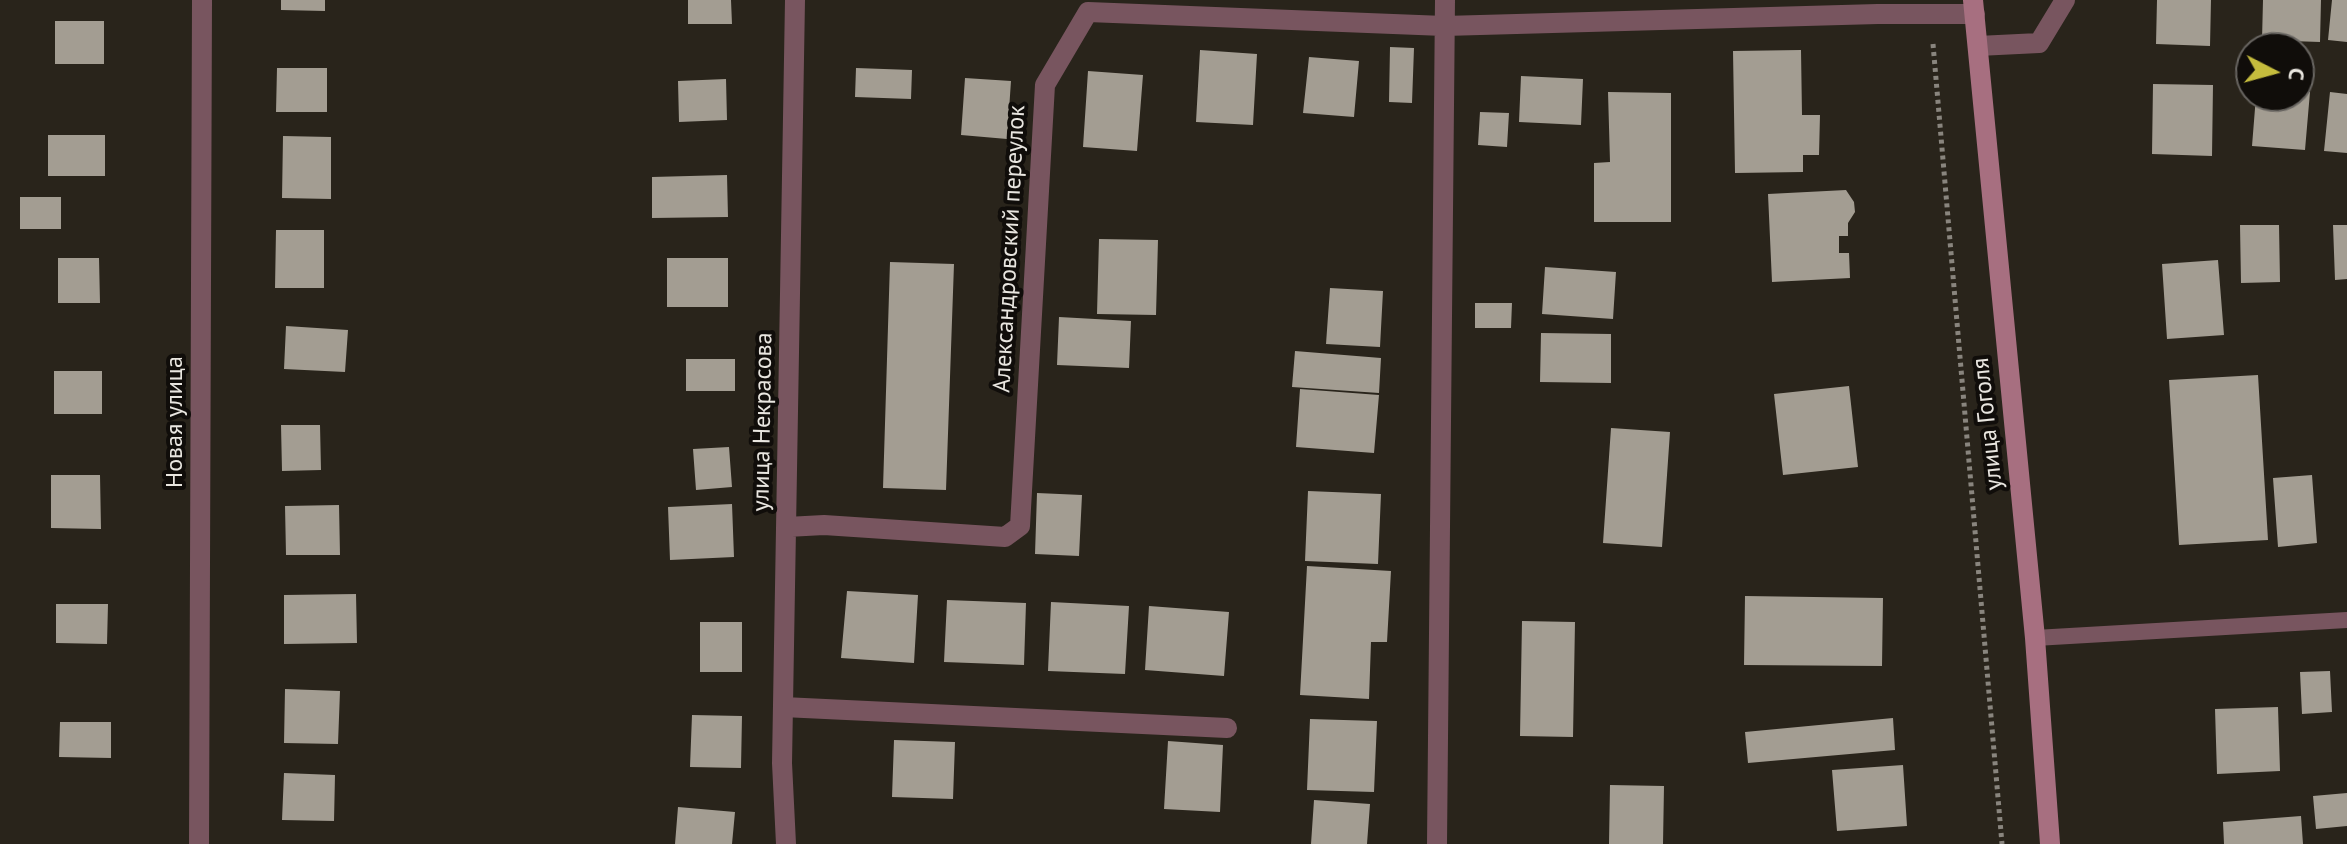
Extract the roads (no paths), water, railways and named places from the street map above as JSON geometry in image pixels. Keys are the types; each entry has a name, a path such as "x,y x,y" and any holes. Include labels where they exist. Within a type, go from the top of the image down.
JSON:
{"main road":[{"name":"улица Гоголя","path":"1974,7 2035,638 2050,844"}],"street":[{"name":"Новая улица","path":"199,844 202,0"},
{"name":"улица Некрасова","path":"786,844 783,707 795,0"},
{"path":"1437,844 1445,0"},
{"path":"1978,46 2039,43 2065,0"},
{"name":"Александровский переулок","path":"787,527 824,525 1005,537 1020,526 1045,85 1088,6 1444,26 1932,14 1974,7"},
{"path":"783,707 1227,728"}],"lane":[{"path":"2035,638 2347,620"}]}
